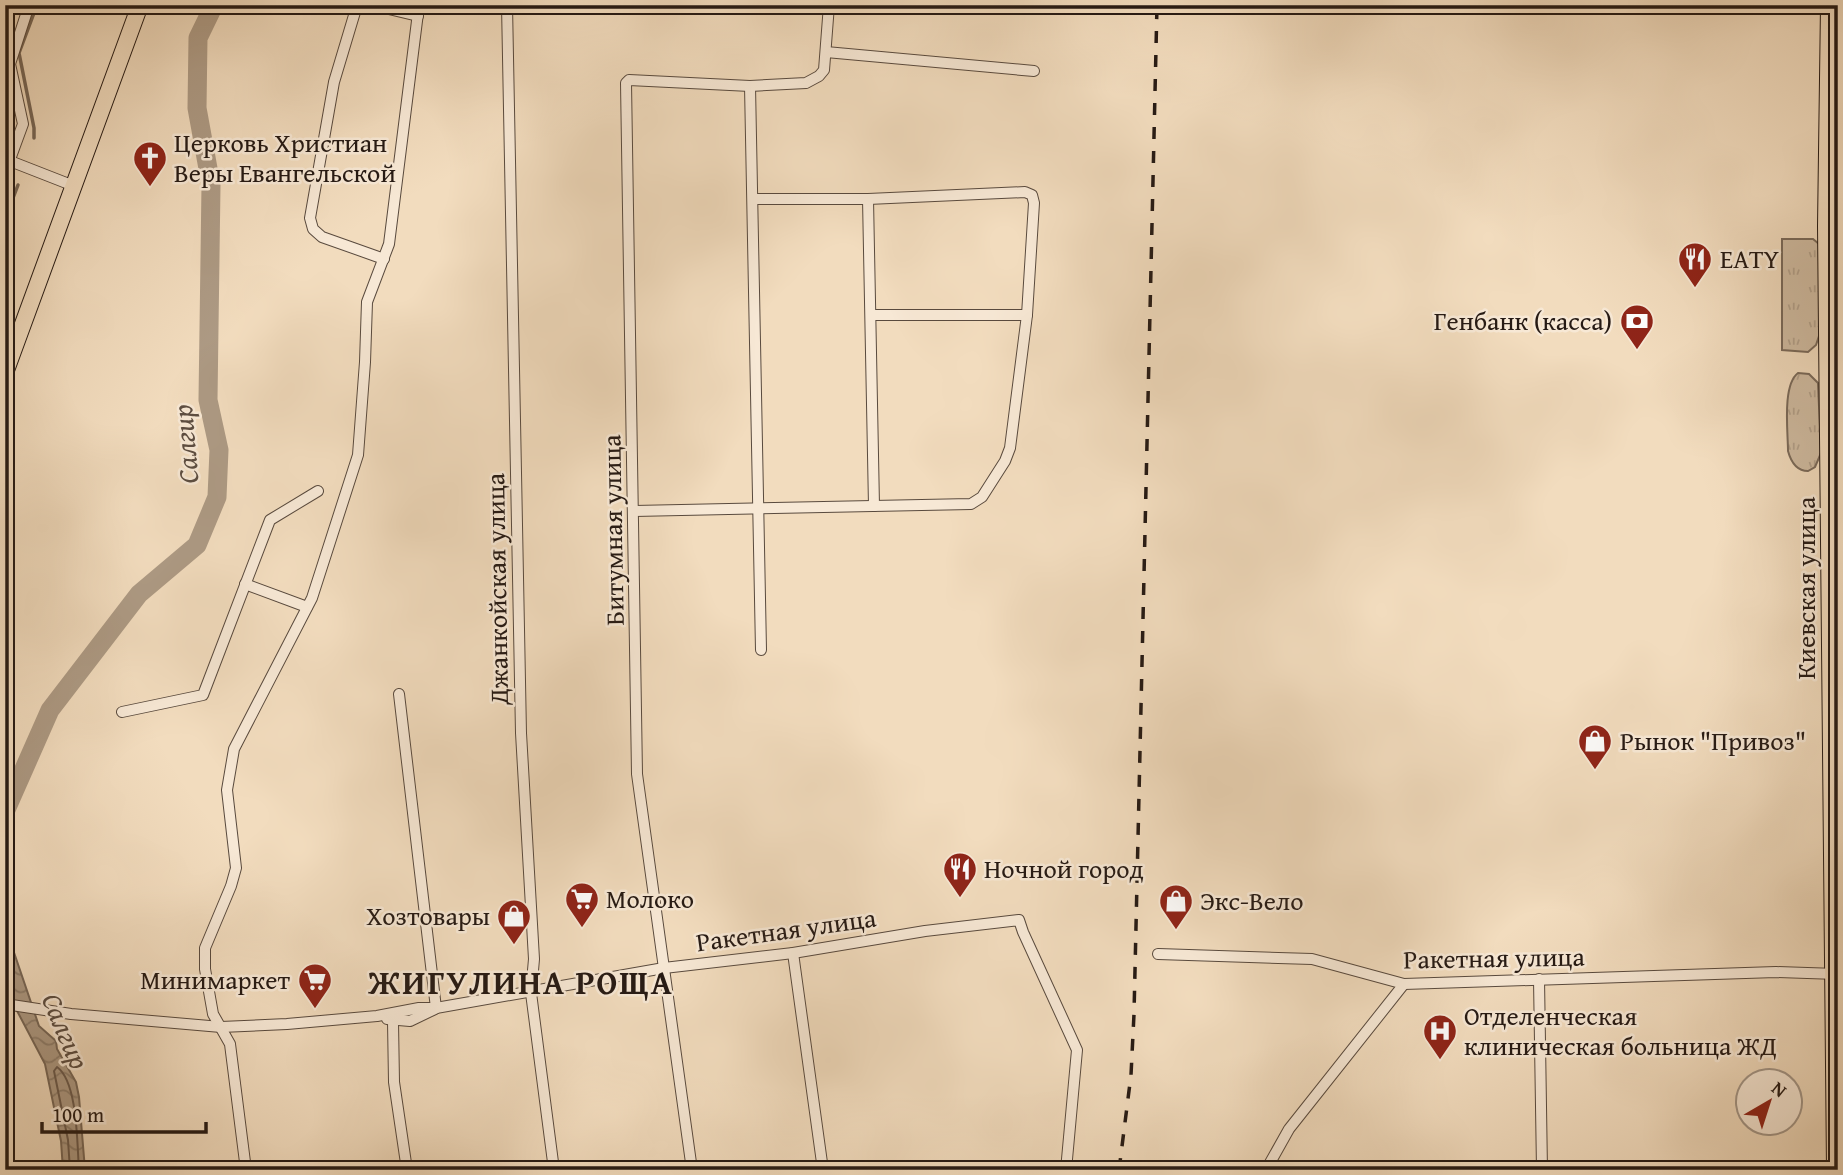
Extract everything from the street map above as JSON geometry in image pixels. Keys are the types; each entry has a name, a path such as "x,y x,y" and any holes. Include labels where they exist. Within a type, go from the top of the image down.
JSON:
{"main road":[{"path":"5,373 140,5"},
{"name":"Киевская улица","path":"1829,5 1826,226 1835,1170"}],"street":[{"path":"5,173 23,124 10,64 29,5"},
{"path":"360,5 355,12 334,82 310,224 322,237 384,259"},
{"path":"372,5 418,16"},
{"path":"246,1170 230,1044 213,1014 205,969 205,948 236,868 227,790 234,749 307,607 358,455 367,302 389,244 419,5"},
{"name":"Джанкойская улица","path":"507,5 521,733 534,958 531,993 554,1170"},
{"path":"829,5 826,52 1034,71"},
{"name":"Битумная улица","path":"692,1170 637,774 626,83 629,80 750,86 806,83 824,70 826,52"},
{"path":"750,86 761,650"},
{"path":"10,161 74,186"},
{"path":"634,511 971,504 982,497 1008,455 1027,315 1034,203 1029,193 868,199 754,199"},
{"path":"868,199 874,506"},
{"path":"870,315 1027,315"},
{"path":"122,712 203,695 270,520 318,491"},
{"path":"246,584 307,607"},
{"path":"399,694 436,1008"},
{"name":"Ракетная улица","path":"5,1004 50,1011 221,1027 377,1016 398,1010 436,1008 531,993 664,968 793,953 1019,920 1077,1050 1066,1170"},
{"path":"793,953 823,1170"},
{"name":"Ракетная улица","path":"1158,954 1312,959 1404,984 1776,972 1835,974"},
{"path":"1539,979 1542,1170"},
{"path":"1266,1170 1289,1129 1404,984"},
{"name":"Ракетная улица","path":"377,1016 393,1021 410,1021 436,1008"},
{"path":"393,1021 394,1082 407,1170"}],"green space":[{"path":"1782,239 1813,239 1819,244 1820,333 1816,345 1808,352 1782,350"},
{"path":"1798,373 1809,374 1818,383 1821,453 1815,467 1808,471 1795,465 1788,451 1788,398 1793,379"}],"water":[{"path":"5,926 39,1026 56,1041 57,1049 76,1082 85,1170 63,1170 61,1141 45,1064 5,988"}],"waterway":[{"path":"34,138 19,53 37,5"},
{"name":"Салгир","path":"5,812 50,710 139,594 197,545 217,497 219,450 208,400 211,185 197,108 198,38 214,5"},
{"path":"5,219 18,185"}],"railway":[{"path":"1119,1170 1131,1075 1134,1014 1157,5"}],"place":[{"name":"Церковь Христиан Веры Евангельской","path":"150,188"},
{"name":"EАTY","path":"1695,289"},
{"name":"Генбанк (касса)","path":"1637,351"},
{"name":"Рынок \"Привоз\"","path":"1595,771"},
{"name":"Ночной город","path":"960,899"},
{"name":"Молоко","path":"582,929"},
{"name":"Экс-Вело","path":"1176,931"},
{"name":"Хозтовары","path":"514,946"},
{"name":"Минимаркет","path":"315,1010"},
{"name":"Отделенческая клиническая больница ЖД","path":"1440,1061"}],"district":[{"name":"ЖИГУЛИНА РОЩА","path":"521,982"}]}
